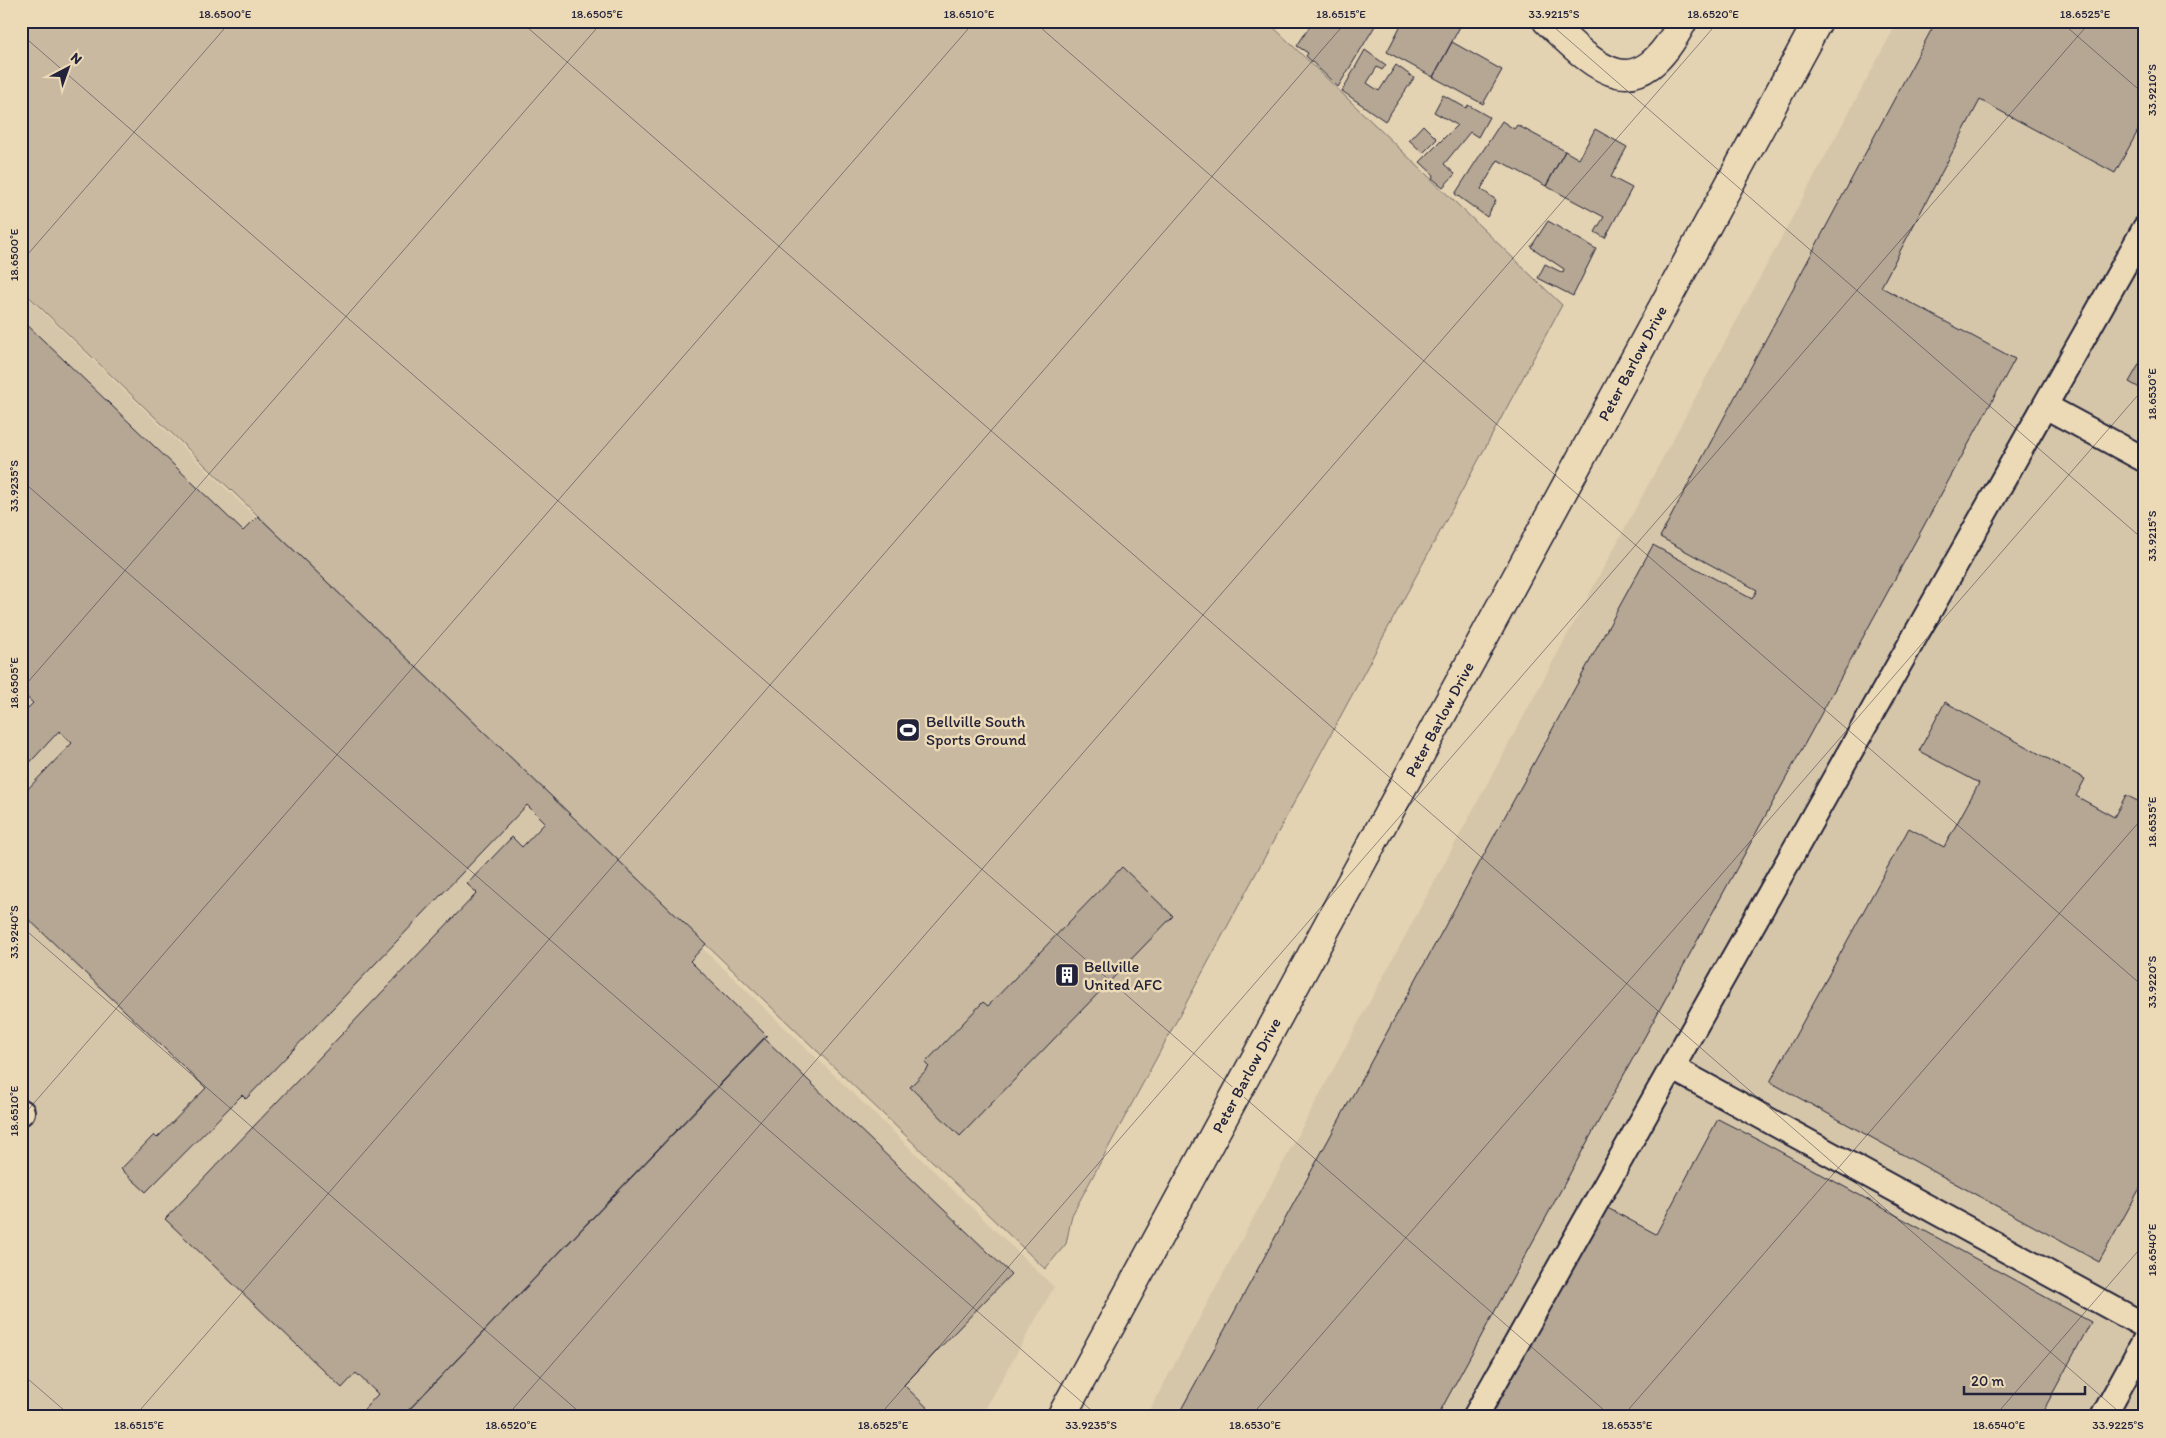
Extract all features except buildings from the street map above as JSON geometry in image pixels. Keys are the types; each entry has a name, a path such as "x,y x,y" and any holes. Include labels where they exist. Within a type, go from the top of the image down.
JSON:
{"street":[{"path":"1547,21 1597,65 1612,73 1628,76 1648,67 1666,48 1682,21"},
{"name":"Peter Barlow Drive","path":"1061,1417 1818,21"}],"lane":[{"path":"1475,1417 2145,228"},
{"path":"2045,406 2145,460"},
{"path":"1673,1068 2145,1326"},
{"path":"2103,1417 2145,1340"}],"shaded area":[{"name":"Bellville South Sports Ground","path":"21,21 1267,21 1562,305 1072,1215 1066,1244 1045,1269 21,289"},
{"path":"1898,21 2145,21 2145,1417 1146,1417"},
{"path":"21,291 1054,1287 981,1417 21,1417"}],"place":[{"name":"Bellville South Sports Ground","path":"908,730"},
{"name":"Bellville United AFC","path":"1067,975"}]}
